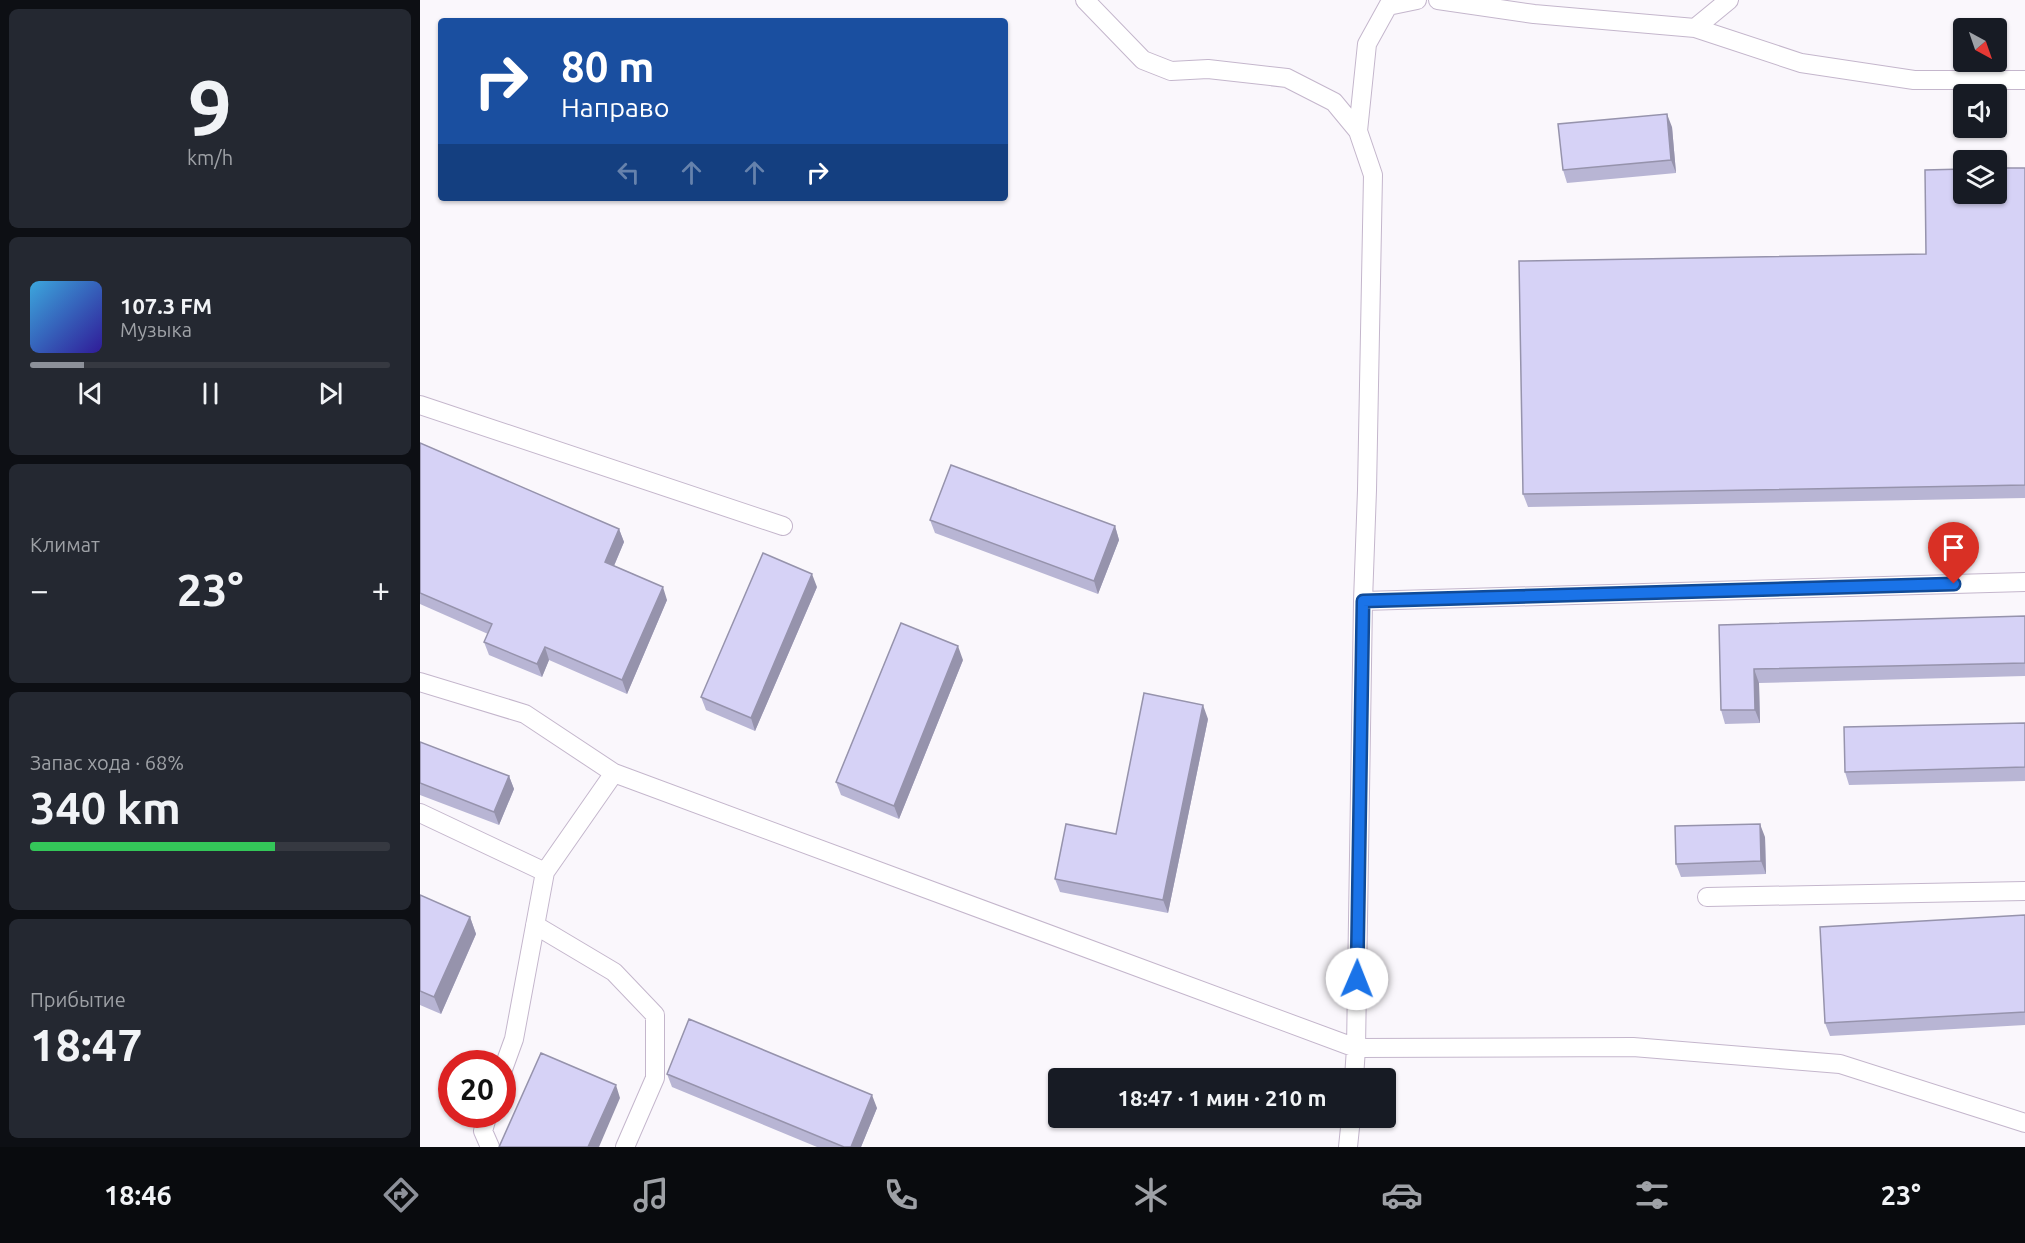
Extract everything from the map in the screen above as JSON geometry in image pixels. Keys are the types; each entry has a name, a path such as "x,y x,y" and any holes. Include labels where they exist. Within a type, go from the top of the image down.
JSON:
{"lane":[{"path":"1084,0 1143,60 1171,71 1208,69 1287,78 1334,102 1358,131 1373,175 1355,1068"},
{"path":"1358,131 1367,44 1387,3 1417,0"},
{"path":"1438,0 1534,14 1695,28 1801,63 1914,80 2025,80"},
{"path":"1695,28 1729,0"},
{"path":"420,405 783,526"},
{"path":"1363,601 2025,582"},
{"path":"420,682 525,714 614,773 1356,1048 1634,1047 1840,1064 2025,1123"},
{"path":"510,1050 545,872 614,773"},
{"path":"420,813 545,872"},
{"path":"1707,897 2025,891"},
{"path":"535,925 615,972 654,1015 655,1078 625,1147"},
{"path":"484,1128 490,1147"},
{"path":"1348,1147 1349,1128"}],"building":[{"path":"1667,114 1671,160 1563,170 1558,124"},
{"path":"2007,168 2025,168 2025,485 1523,494 1519,261 1926,254 1925,170 1953,169 1953,204 2007,204"},
{"path":"420,443 619,529 605,562 663,587 622,680 545,647 537,664 484,642 492,624 420,593"},
{"path":"951,465 1115,526 1094,581 930,520"},
{"path":"763,553 812,574 751,718 701,697"},
{"path":"2025,616 2025,663 1754,669 1755,710 1721,710 1719,625"},
{"path":"901,623 958,646 894,806 836,782"},
{"path":"1144,693 1203,705 1163,900 1055,879 1066,824 1116,834"},
{"path":"2025,723 2025,767 1845,772 1844,727"},
{"path":"420,742 509,776 494,812 420,783"},
{"path":"1760,824 1761,861 1676,864 1675,826"},
{"path":"420,895 470,917 434,997 420,991"},
{"path":"2025,915 2025,1012 1825,1023 1820,927"},
{"path":"689,1019 872,1095 851,1147 844,1147 667,1074"},
{"path":"541,1053 616,1085 588,1147 499,1147 507,1128 516,1128 516,1109"}],"route":[{"path":"1357,979 1363,601 1954,584"}]}
